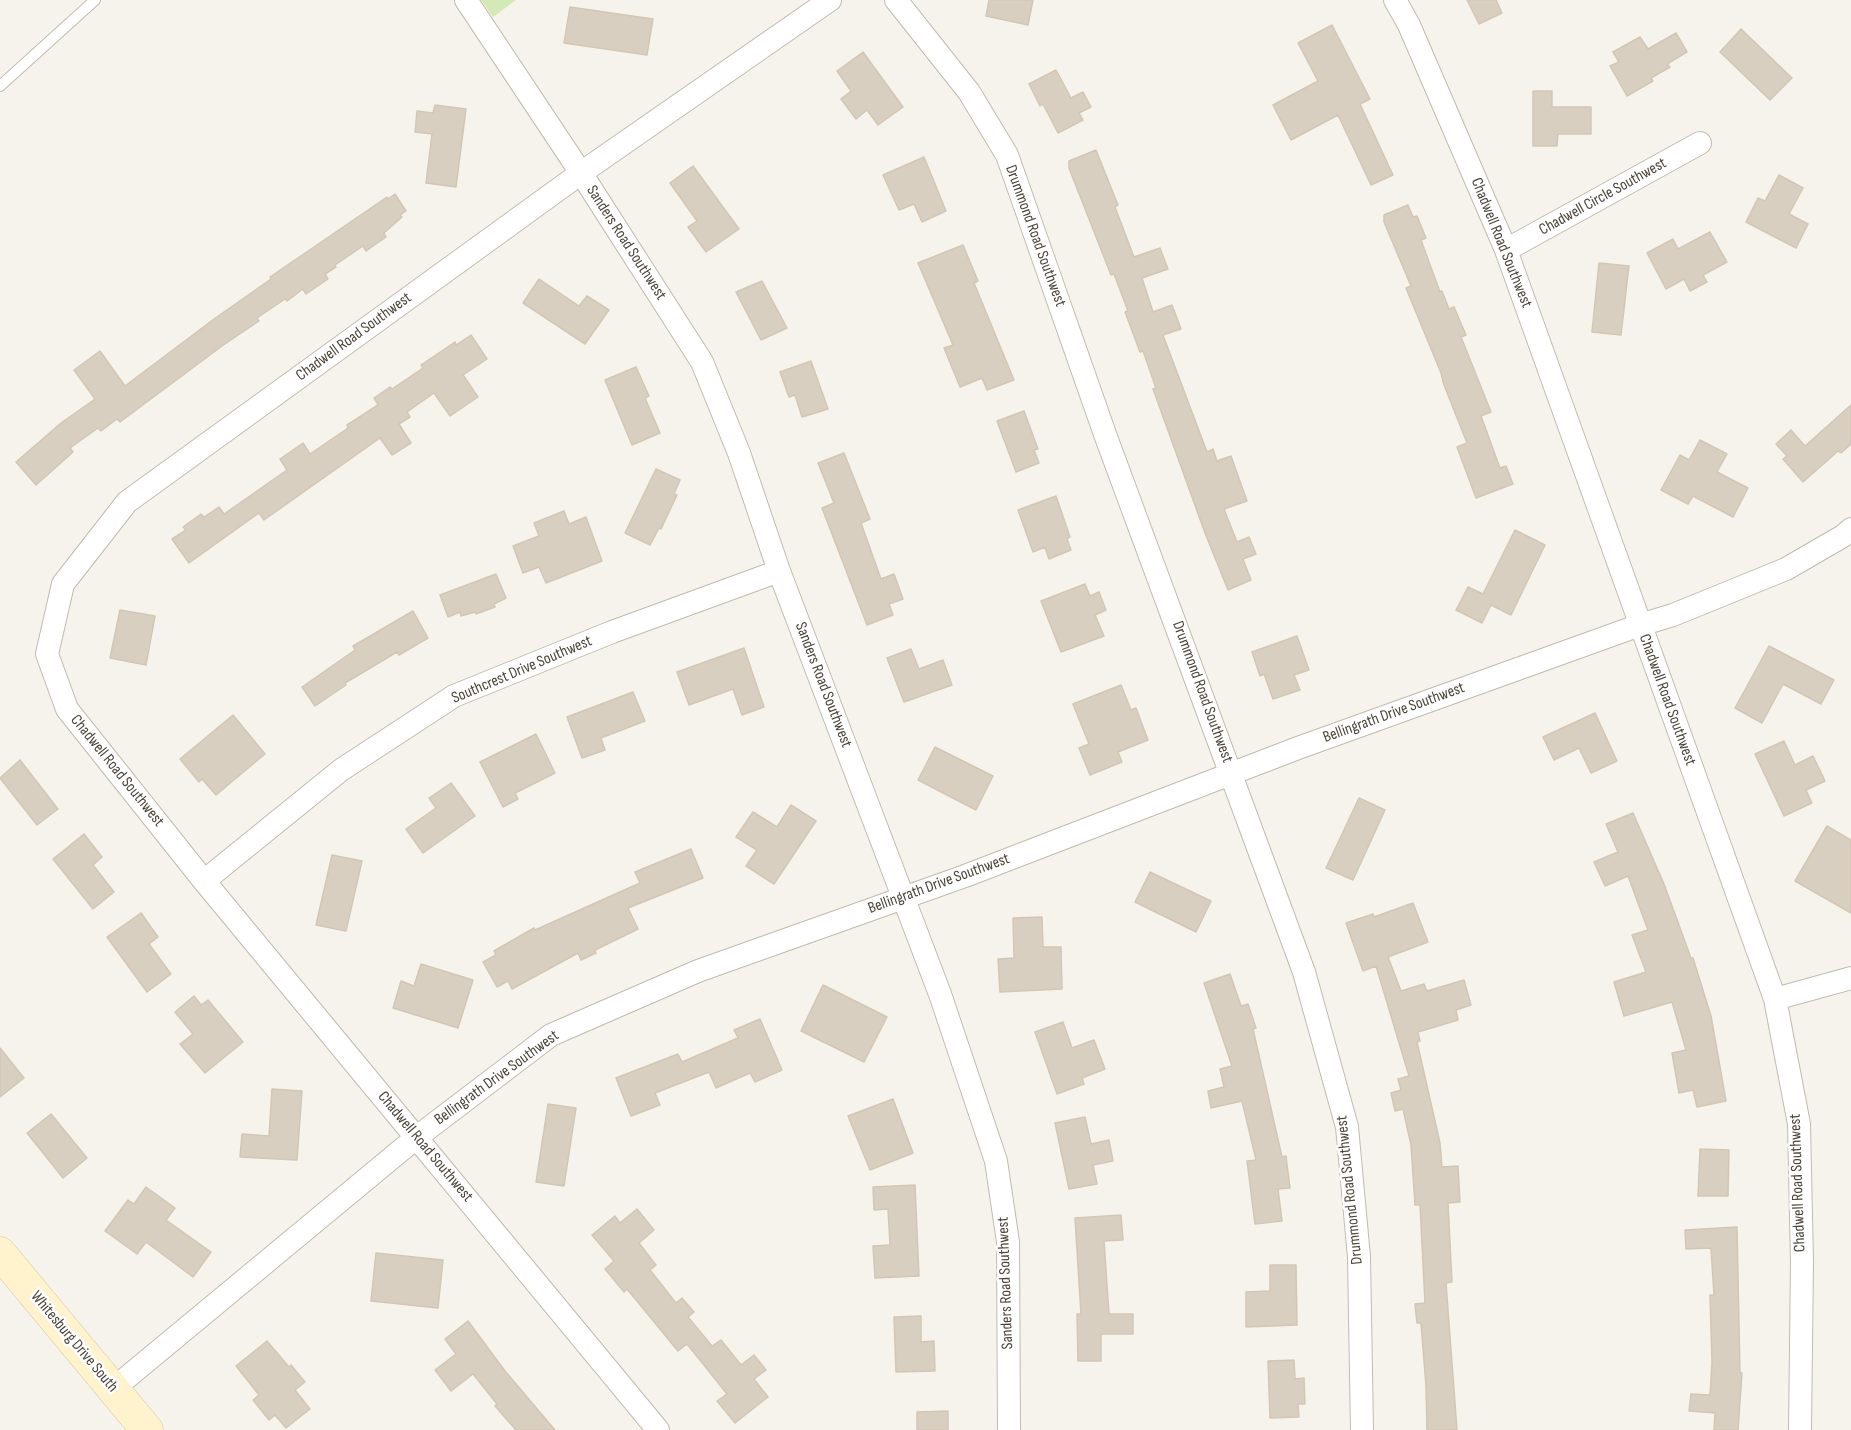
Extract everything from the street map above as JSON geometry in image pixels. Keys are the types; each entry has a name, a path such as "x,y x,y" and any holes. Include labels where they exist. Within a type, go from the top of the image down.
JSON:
{"main road":[{"name":"Whitesburg Drive South","path":"0,1253 147,1430"}],"street":[{"name":"Sanders Road Southwest","path":"466,0 581,173 702,362 739,453 779,571 940,994 996,1161 1008,1242 1009,1430"},
{"name":"Chadwell Road Southwest","path":"658,1430 204,881 67,709 47,654 63,584 127,502 581,173 830,0"},
{"name":"Drummond Road Southwest","path":"896,0 969,92 1007,155 1106,437 1304,972 1347,1127 1359,1257 1362,1430"},
{"name":"Chadwell Road Southwest","path":"1395,0 1409,25 1506,250 1775,999 1799,1124 1802,1262 1800,1430"},
{"name":"Chadwell Circle Southwest","path":"1506,250 1700,143"},
{"name":"Bellingrath Drive Southwest","path":"113,1389 417,1137 551,1035 698,972 904,898 1232,773 1673,615 1786,569 1851,529"},
{"name":"Southcrest Drive Southwest","path":"204,881 341,770 454,696 612,632 779,571"},
{"path":"1775,999 1851,978"}],"lane":[{"path":"0,86 94,0"}],"green space":[{"path":"481,0 516,0 493,17"}],"building":[{"path":"989,0 1033,0 1028,25 986,16"},
{"path":"1467,0 1496,0 1502,13 1479,24"},
{"path":"570,7 653,19 647,55 564,43"},
{"path":"1332,25 1370,99 1360,104 1393,175 1371,185 1338,115 1291,140 1273,105 1318,81 1298,43"},
{"path":"1741,29 1792,78 1770,100 1720,52"},
{"path":"1676,33 1687,52 1667,64 1670,67 1651,78 1653,81 1627,96 1610,66 1619,62 1613,52 1640,37 1648,49"},
{"path":"863,52 903,107 878,125 867,110 856,119 841,99 851,91 837,71"},
{"path":"1056,70 1071,98 1083,92 1091,107 1079,113 1083,120 1058,133 1043,104 1040,106 1029,84"},
{"path":"1533,91 1552,91 1552,107 1591,107 1591,134 1558,134 1557,146 1533,146"},
{"path":"435,105 466,109 456,187 426,183 432,134 415,132 417,111 433,113"},
{"path":"1096,150 1118,205 1115,207 1134,257 1160,248 1168,269 1142,278 1153,312 1172,305 1181,329 1163,335 1207,452 1213,449 1217,461 1231,456 1247,501 1224,509 1237,542 1249,537 1256,554 1243,559 1251,580 1228,590 1153,389 1156,388 1143,351 1140,352 1125,312 1128,311 1114,274 1111,275 1069,168 1069,161"},
{"path":"924,157 946,211 922,222 914,204 899,210 883,175"},
{"path":"693,166 739,229 706,252 688,227 697,221 670,183"},
{"path":"1779,175 1803,188 1789,214 1808,224 1796,248 1746,222 1758,198 1765,201"},
{"path":"395,194 406,211 400,215 402,217 384,233 386,237 366,251 363,246 335,265 336,267 325,274 328,279 306,294 303,289 257,318 259,321 120,422 117,419 101,431 98,428 70,448 73,452 36,485 16,462 61,423 95,399 74,370 100,351 125,386 271,279 270,277 387,197 388,199"},
{"path":"1408,205 1413,217 1417,216 1426,238 1421,240 1440,292 1442,291 1449,309 1454,307 1466,335 1461,337 1491,412 1481,416 1500,468 1506,466 1513,484 1476,498 1457,447 1467,443 1406,288 1411,286 1384,222 1384,215"},
{"path":"1710,232 1727,262 1703,275 1707,282 1690,291 1684,279 1666,289 1647,253 1673,239 1678,249"},
{"path":"963,245 978,281 974,283 1014,380 987,390 982,378 960,387 944,348 953,345 918,263"},
{"path":"1599,263 1629,266 1621,335 1592,332"},
{"path":"539,279 579,306 587,296 609,310 585,344 523,303"},
{"path":"762,281 787,328 761,340 736,292"},
{"path":"471,335 487,359 463,375 478,397 450,416 434,393 407,412 410,417 399,424 411,443 392,455 380,438 264,520 259,513 189,563 172,539 186,530 183,527 201,514 204,517 219,507 224,514 287,470 280,459 303,443 310,454 348,428 347,425 378,405 374,398 423,368 421,365 455,342 456,345"},
{"path":"811,361 828,409 802,417 795,395 789,397 780,372"},
{"path":"636,367 649,396 645,398 660,433 632,445 605,380"},
{"path":"1851,405 1851,444 1841,453 1838,451 1803,482 1783,459 1787,456 1776,444 1791,430 1805,446"},
{"path":"1024,411 1038,449 1034,450 1039,463 1016,472 997,421"},
{"path":"1700,440 1727,454 1717,472 1748,488 1733,517 1693,496 1688,504 1661,490 1680,455 1689,460"},
{"path":"844,453 870,519 861,523 881,579 894,574 903,599 889,604 893,615 867,625 822,508 834,503 818,463"},
{"path":"656,469 680,480 674,494 677,495 661,529 659,528 650,545 625,533"},
{"path":"1056,496 1070,537 1067,539 1071,550 1049,559 1045,547 1033,552 1018,510"},
{"path":"564,511 569,524 586,517 602,561 546,583 539,567 523,573 513,546 539,536 534,523"},
{"path":"1515,530 1545,545 1511,615 1491,605 1482,623 1456,610 1468,587 1483,594"},
{"path":"496,574 506,598 494,604 495,607 476,614 475,612 461,616 460,612 448,617 440,595"},
{"path":"1085,584 1090,596 1099,592 1106,610 1095,615 1104,636 1061,652 1041,601"},
{"path":"120,610 155,616 146,665 110,658"},
{"path":"413,611 428,638 399,655 397,652 345,683 346,685 315,706 302,687 355,650 353,646"},
{"path":"1297,636 1309,670 1294,675 1300,690 1273,699 1264,674 1260,676 1252,652"},
{"path":"1769,646 1834,680 1821,704 1783,684 1762,723 1735,708"},
{"path":"744,648 764,707 742,715 733,689 689,705 677,672"},
{"path":"911,649 919,669 943,660 952,685 904,702 887,658"},
{"path":"1121,685 1131,710 1136,708 1148,740 1118,752 1122,762 1090,775 1079,748 1089,744 1073,704"},
{"path":"633,692 645,721 601,738 605,750 582,758 567,717"},
{"path":"1595,713 1617,761 1591,773 1579,748 1554,760 1543,737"},
{"path":"233,715 265,754 216,795 202,779 199,782 180,759"},
{"path":"536,734 555,773 515,793 518,799 503,807 480,762"},
{"path":"1784,741 1795,765 1813,756 1825,781 1806,790 1812,803 1784,816 1755,754"},
{"path":"935,747 993,776 976,810 918,780"},
{"path":"20,760 58,809 37,825 0,778"},
{"path":"451,783 475,816 423,853 406,829 436,808 429,798"},
{"path":"1359,798 1385,810 1353,880 1326,868"},
{"path":"791,805 816,821 774,884 746,866 757,850 736,837 753,812 777,827"},
{"path":"1633,813 1664,884 1691,958 1693,958 1711,1016 1726,1101 1697,1107 1693,1090 1679,1093 1672,1053 1686,1050 1672,1002 1624,1016 1614,982 1646,972 1632,935 1648,930 1628,876 1605,886 1594,862 1618,852 1606,824"},
{"path":"1827,826 1851,840 1851,913 1795,881"},
{"path":"84,834 102,857 93,865 114,892 93,909 53,859"},
{"path":"691,849 703,878 628,908 638,929 595,950 596,953 581,960 578,953 512,989 508,981 497,987 483,962 496,955 494,951 534,928 535,930 640,883 635,872"},
{"path":"332,855 362,861 346,931 316,925"},
{"path":"1150,872 1211,901 1196,932 1135,902"},
{"path":"1413,903 1428,942 1388,957 1401,991 1424,984 1427,991 1464,980 1471,1005 1456,1010 1458,1020 1418,1032 1420,1041 1417,1042 1440,1143 1442,1167 1458,1166 1460,1202 1448,1203 1452,1282 1446,1283 1457,1430 1427,1430 1421,1323 1417,1323 1415,1304 1425,1303 1420,1205 1415,1205 1411,1145 1403,1109 1395,1111 1391,1093 1401,1090 1398,1079 1409,1076 1376,966 1363,971 1346,923 1373,914 1374,917"},
{"path":"141,913 158,937 149,944 171,974 147,992 107,937"},
{"path":"1042,917 1043,947 1061,947 1062,989 1000,992 998,959 1014,958 1013,918"},
{"path":"421,964 473,980 458,1028 393,1008 401,981 414,986"},
{"path":"1230,974 1241,1006 1248,1004 1256,1028 1253,1029 1282,1157 1286,1156 1290,1188 1278,1189 1282,1221 1255,1224 1247,1161 1256,1160 1242,1101 1211,1108 1208,1091 1224,1087 1220,1069 1232,1066 1204,983"},
{"path":"823,985 887,1017 864,1062 801,1031"},
{"path":"194,996 201,1005 208,1000 243,1042 205,1073 180,1044 193,1034 175,1012"},
{"path":"760,1019 782,1070 755,1082 750,1073 716,1088 709,1072 655,1093 660,1105 631,1116 616,1078 678,1054 682,1062 738,1038 734,1030"},
{"path":"1063,1022 1072,1048 1094,1040 1105,1069 1082,1078 1084,1084 1057,1094 1035,1032"},
{"path":"0,1048 24,1078 0,1097"},
{"path":"272,1089 302,1091 297,1160 240,1157 242,1134 269,1136"},
{"path":"893,1099 913,1153 870,1170 848,1116"},
{"path":"548,1104 576,1108 564,1186 536,1182"},
{"path":"51,1114 87,1158 63,1178 27,1133"},
{"path":"1085,1117 1091,1144 1109,1140 1113,1161 1093,1165 1097,1184 1069,1189 1055,1123"},
{"path":"1700,1149 1729,1150 1728,1196 1698,1196"},
{"path":"915,1185 919,1276 875,1278 873,1246 890,1245 888,1209 874,1210 873,1187"},
{"path":"146,1187 175,1208 166,1220 211,1252 193,1277 146,1242 137,1254 105,1231 128,1200 134,1204"},
{"path":"637,1209 654,1230 639,1243 656,1265 650,1270 676,1303 682,1298 694,1312 688,1317 712,1346 721,1340 741,1365 754,1355 766,1370 754,1379 768,1397 735,1423 717,1401 727,1394 687,1344 678,1351 627,1289 624,1292 605,1269 614,1261 592,1235 615,1216 620,1223"},
{"path":"1121,1215 1123,1240 1104,1241 1109,1314 1133,1314 1133,1334 1101,1334 1101,1361 1078,1361 1077,1314 1081,1314 1075,1218"},
{"path":"1737,1227 1740,1373 1742,1373 1738,1430 1714,1430 1715,1413 1689,1411 1691,1394 1710,1395 1712,1363 1710,1295 1714,1295 1711,1248 1686,1249 1685,1230"},
{"path":"376,1253 443,1260 438,1308 371,1301"},
{"path":"1270,1265 1296,1265 1297,1325 1246,1327 1246,1292 1270,1291"},
{"path":"921,1316 921,1342 934,1341 935,1371 896,1372 894,1317"},
{"path":"468,1321 505,1371 555,1430 516,1430 495,1406 497,1404 473,1374 451,1391 435,1370 456,1354 445,1339"},
{"path":"267,1341 305,1382 295,1390 310,1409 286,1428 275,1415 269,1420 253,1400 259,1395 236,1366"},
{"path":"1294,1360 1295,1379 1304,1378 1305,1404 1298,1404 1299,1417 1270,1418 1268,1361"},
{"path":"948,1411 948,1430 917,1430 917,1412"}]}
